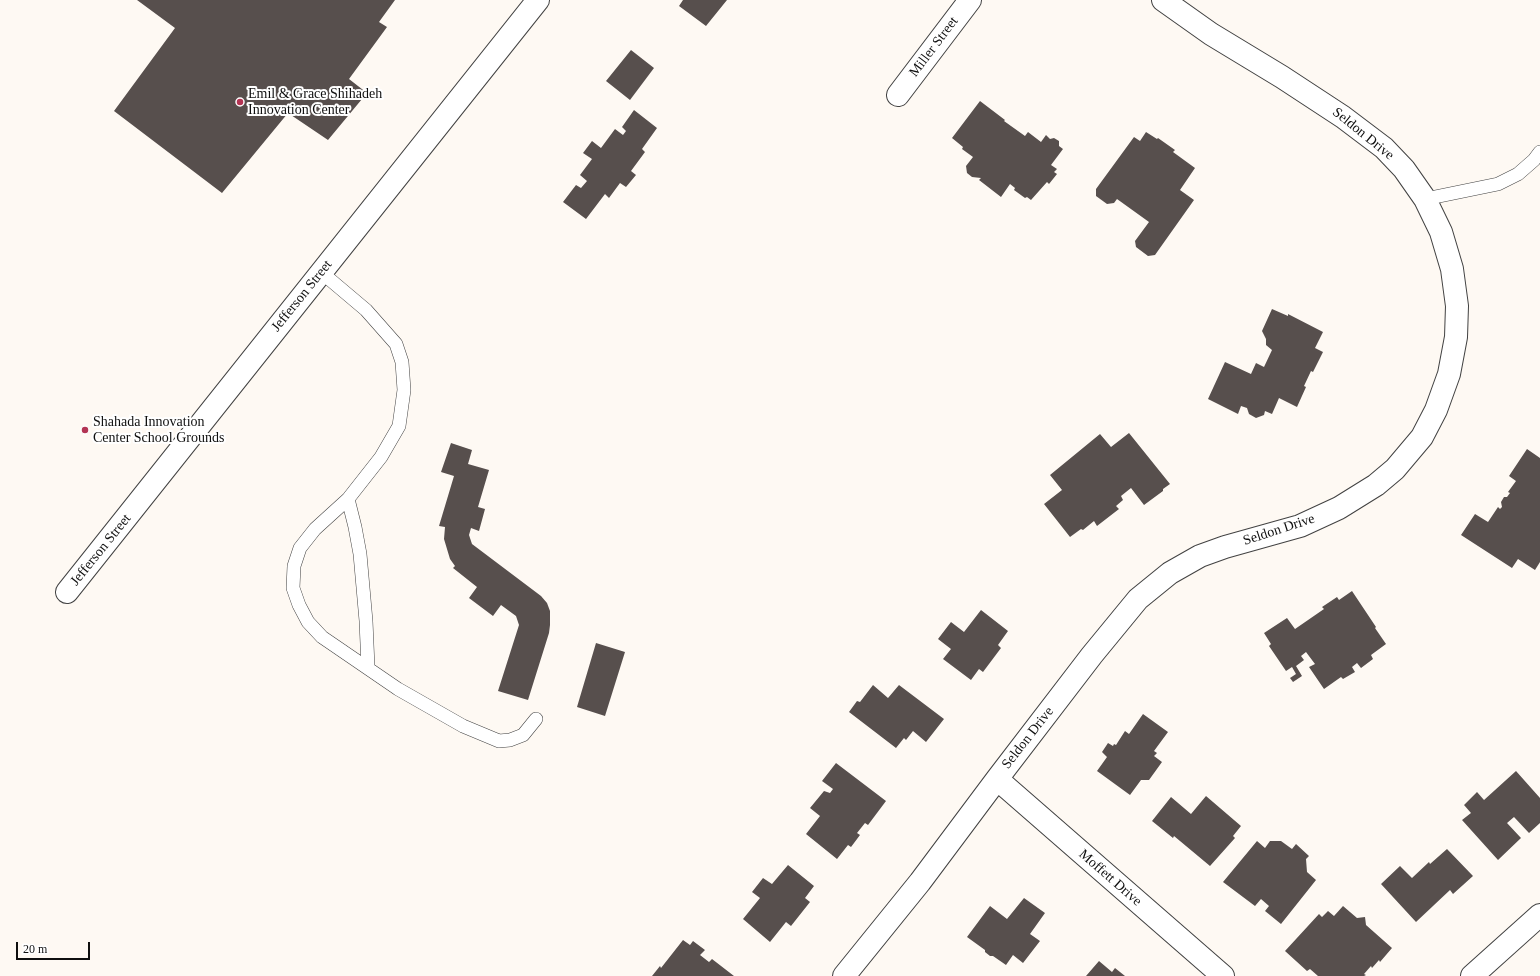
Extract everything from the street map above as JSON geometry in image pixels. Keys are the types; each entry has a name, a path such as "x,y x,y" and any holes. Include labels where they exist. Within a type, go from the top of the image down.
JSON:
{"street":[{"name":"Jefferson Street","path":"67,592 538,0"},
{"name":"Miller Street","path":"898,95 970,0"},
{"name":"Seldon Drive","path":"844,976 920,882 1092,655 1138,599 1170,573 1200,556 1225,547 1300,526 1339,508 1376,485 1395,469 1422,437 1436,410 1449,374 1456,337 1457,306 1452,269 1441,232 1425,199 1404,169 1384,148 1344,117 1211,34 1163,0"},
{"name":"Moffett Drive","path":"996,780 1223,976"},
{"path":"1472,976 1540,915"}],"lane":[{"path":"1425,199 1498,184 1518,174 1534,160 1540,152"},
{"path":"321,272 366,310 396,344 402,362 404,390 398,426 381,457 348,499 314,529 300,548 294,566 293,588 299,605 308,622 322,637 351,658 368,667 421,702 463,726 499,742 523,735 536,719"},
{"path":"348,499 360,554 368,667"}],"building":[{"name":"Emil & Grace Shihadeh Innovation Center","path":"137,0 395,0 379,22 387,27 349,79 367,93 328,140 288,113 222,193 114,111 175,28"},
{"path":"683,0 727,0 706,26 679,6"},
{"path":"631,50 654,68 630,100 606,81"},
{"path":"980,101 1025,136 1028,132 1041,142 1046,135 1050,139 1054,138 1059,141 1059,146 1063,149 1051,165 1057,169 1054,172 1057,174 1049,184 1047,182 1031,200 1027,197 1025,198 1014,190 1015,188 1010,184 1001,197 979,180 981,178 972,177 967,173 966,166 973,157 962,149 963,147 952,138"},
{"path":"634,110 657,128 642,149 645,152 631,171 636,175 626,187 620,183 609,198 605,194 586,219 563,202 576,185 581,188 587,181 580,175 592,159 583,153 592,141 601,148 615,129 623,135 626,131 622,127"},
{"path":"1146,132 1157,139 1158,138 1175,150 1173,152 1195,168 1180,190 1194,200 1155,255 1148,256 1136,247 1135,241 1149,222 1117,199 1114,203 1107,204 1096,196 1096,189 1134,137 1140,141"},
{"path":"1272,309 1288,316 1288,314 1323,332 1315,348 1323,352 1313,372 1311,371 1297,407 1279,398 1272,414 1265,411 1264,415 1256,418 1249,414 1247,408 1241,406 1238,414 1208,399 1225,362 1251,374 1256,363 1264,367 1272,350 1266,345 1266,339 1262,331"},
{"path":"1129,433 1170,484 1144,505 1131,488 1121,496 1123,500 1116,506 1119,509 1097,526 1094,521 1083,530 1081,529 1070,537 1044,504 1062,490 1050,475 1100,434 1111,447"},
{"path":"451,443 472,450 468,464 489,470 478,507 485,509 479,531 471,528 469,535 472,544 541,596 547,603 550,611 549,633 528,700 498,691 519,625 516,616 501,605 493,616 469,598 477,587 453,568 455,566 450,559 444,539 445,527 439,526 454,476 441,472"},
{"path":"1527,449 1540,458 1540,562 1535,570 1518,559 1512,568 1461,535 1475,514 1488,522 1498,507 1500,509 1502,507 1501,502 1504,497 1507,497 1510,493 1508,492 1516,481 1509,476"},
{"path":"1352,591 1386,644 1371,655 1373,659 1361,668 1357,663 1352,667 1355,672 1343,679 1341,677 1324,689 1309,667 1315,664 1306,652 1301,656 1304,660 1296,666 1302,676 1293,682 1290,678 1296,674 1292,667 1286,671 1269,646 1271,644 1264,633 1287,618 1295,629 1324,609 1322,607 1337,597 1339,600"},
{"path":"981,610 1008,631 998,645 1001,648 983,672 979,669 971,680 943,659 951,649 938,639 951,622 964,632"},
{"path":"596,643 625,652 605,716 577,707"},
{"path":"873,685 888,698 899,685 944,719 926,742 913,731 906,740 904,738 896,748 849,712 857,701 860,702"},
{"path":"1143,714 1168,732 1154,751 1157,753 1154,756 1162,762 1149,780 1141,780 1130,795 1097,771 1107,757 1102,752 1108,743 1113,746 1114,744 1116,745 1125,731 1129,734"},
{"path":"836,763 886,801 868,825 865,823 857,833 860,835 851,847 848,845 837,859 806,834 820,816 810,808 824,791 830,793 833,789 822,781"},
{"path":"1516,771 1540,798 1540,823 1529,833 1514,817 1507,823 1521,838 1498,860 1462,820 1471,813 1464,805 1477,792 1484,800"},
{"path":"1206,796 1241,826 1233,836 1235,838 1210,866 1174,836 1173,838 1152,821 1171,797 1191,814"},
{"path":"1257,841 1265,848 1270,841 1281,841 1292,849 1296,844 1309,856 1306,859 1307,872 1316,880 1281,924 1265,911 1269,906 1261,899 1255,906 1223,882"},
{"path":"1447,849 1473,876 1453,894 1450,890 1416,922 1381,884 1400,866 1412,878 1429,862 1430,864"},
{"path":"788,865 814,886 805,898 810,902 791,926 786,922 770,942 743,919 760,898 752,892 763,878 772,884"},
{"path":"1024,898 1045,913 1030,934 1040,941 1023,963 1013,955 1006,965 993,956 990,956 985,952 985,950 967,937 990,906 1007,919"},
{"path":"1343,906 1357,918 1365,917 1366,925 1392,948 1380,962 1379,960 1372,968 1371,966 1364,976 1318,976 1310,969 1307,971 1285,951 1319,914 1322,917 1328,911 1334,916"},
{"path":"683,940 690,945 693,941 705,950 700,955 709,962 712,959 734,976 652,976 660,966 661,968"},
{"path":"1099,961 1112,972 1115,968 1125,976 1086,976"}],"place":[{"name":"Emil & Grace Shihadeh Innovation Center","path":"240,102"},
{"name":"Shahada Innovation Center School Grounds","path":"85,430"}]}
